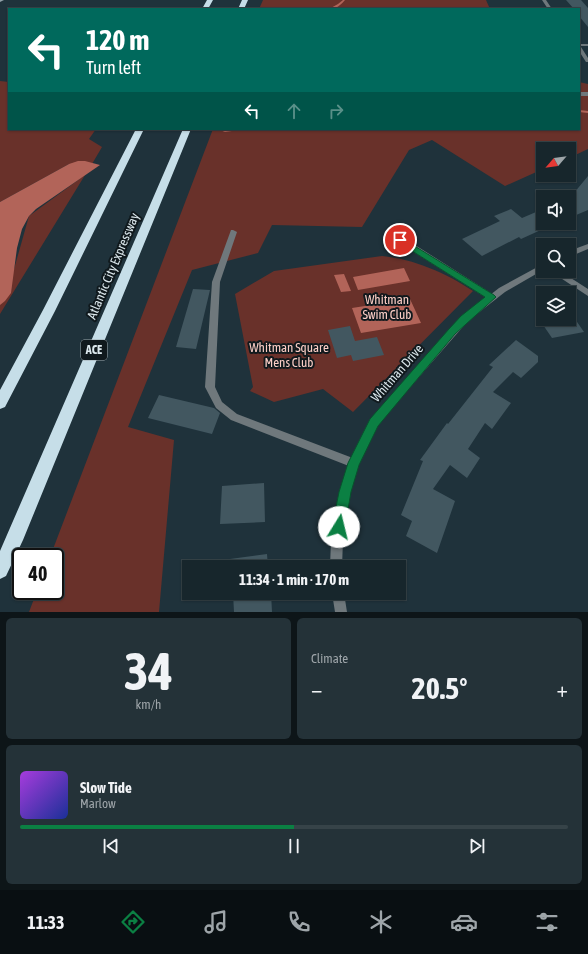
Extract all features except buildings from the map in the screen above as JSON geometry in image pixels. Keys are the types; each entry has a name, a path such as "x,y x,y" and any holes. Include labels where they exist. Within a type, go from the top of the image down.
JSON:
{"highway":[{"path":"0,403 49,311 140,130"},
{"name":"Atlantic City Expressway","path":"0,570 17,534 187,130"}],"street":[{"path":"580,49 588,61"},
{"path":"233,232 216,282 210,387 219,405 234,417 354,463"},
{"path":"400,240 491,297"},
{"path":"576,251 588,246"},
{"name":"Whitman Drive","path":"336,560 337,540 345,492 354,463 374,422 452,331 465,318 491,297 536,271"},
{"path":"565,278 588,293"},
{"path":"339,600 341,612"}],"green space":[{"path":"263,0 486,0 490,8 259,8"},
{"path":"0,81 8,82 8,130 95,130 89,139 102,147 92,164 69,164 0,202"},
{"path":"580,82 588,84 588,149 576,155 576,142 536,142 536,172 505,186 432,140 409,150 362,227 272,225 258,253 192,270 128,427 174,440 159,612 29,612 34,600 64,600 64,548 53,548 213,130 580,130"},
{"path":"85,175 0,314 0,302 5,301 29,216"},
{"path":"382,256 406,260 429,268 452,278 473,291 353,412 323,389 274,402 250,391 253,387 235,294 274,271"}],"shaded area":[{"path":"78,161 85,161 100,165 36,209 29,216 22,229 17,248 11,293 0,305 0,202 69,164"},
{"path":"404,268 410,281 358,290 353,277"},
{"path":"344,274 351,291 341,292 334,275"},
{"path":"410,299 421,323 361,333 352,308"}],"waterway":[{"path":"332,8 339,5 344,0"},
{"path":"580,111 588,112"},
{"path":"222,130 232,130"}],"route":[{"path":"339,527 345,492 354,463 374,422 452,331 465,318 491,297 400,240"}],"park label":[{"name":"Whitman Swim Club","path":"387,306"},
{"name":"Whitman Square Mens Club","path":"289,354"}]}
